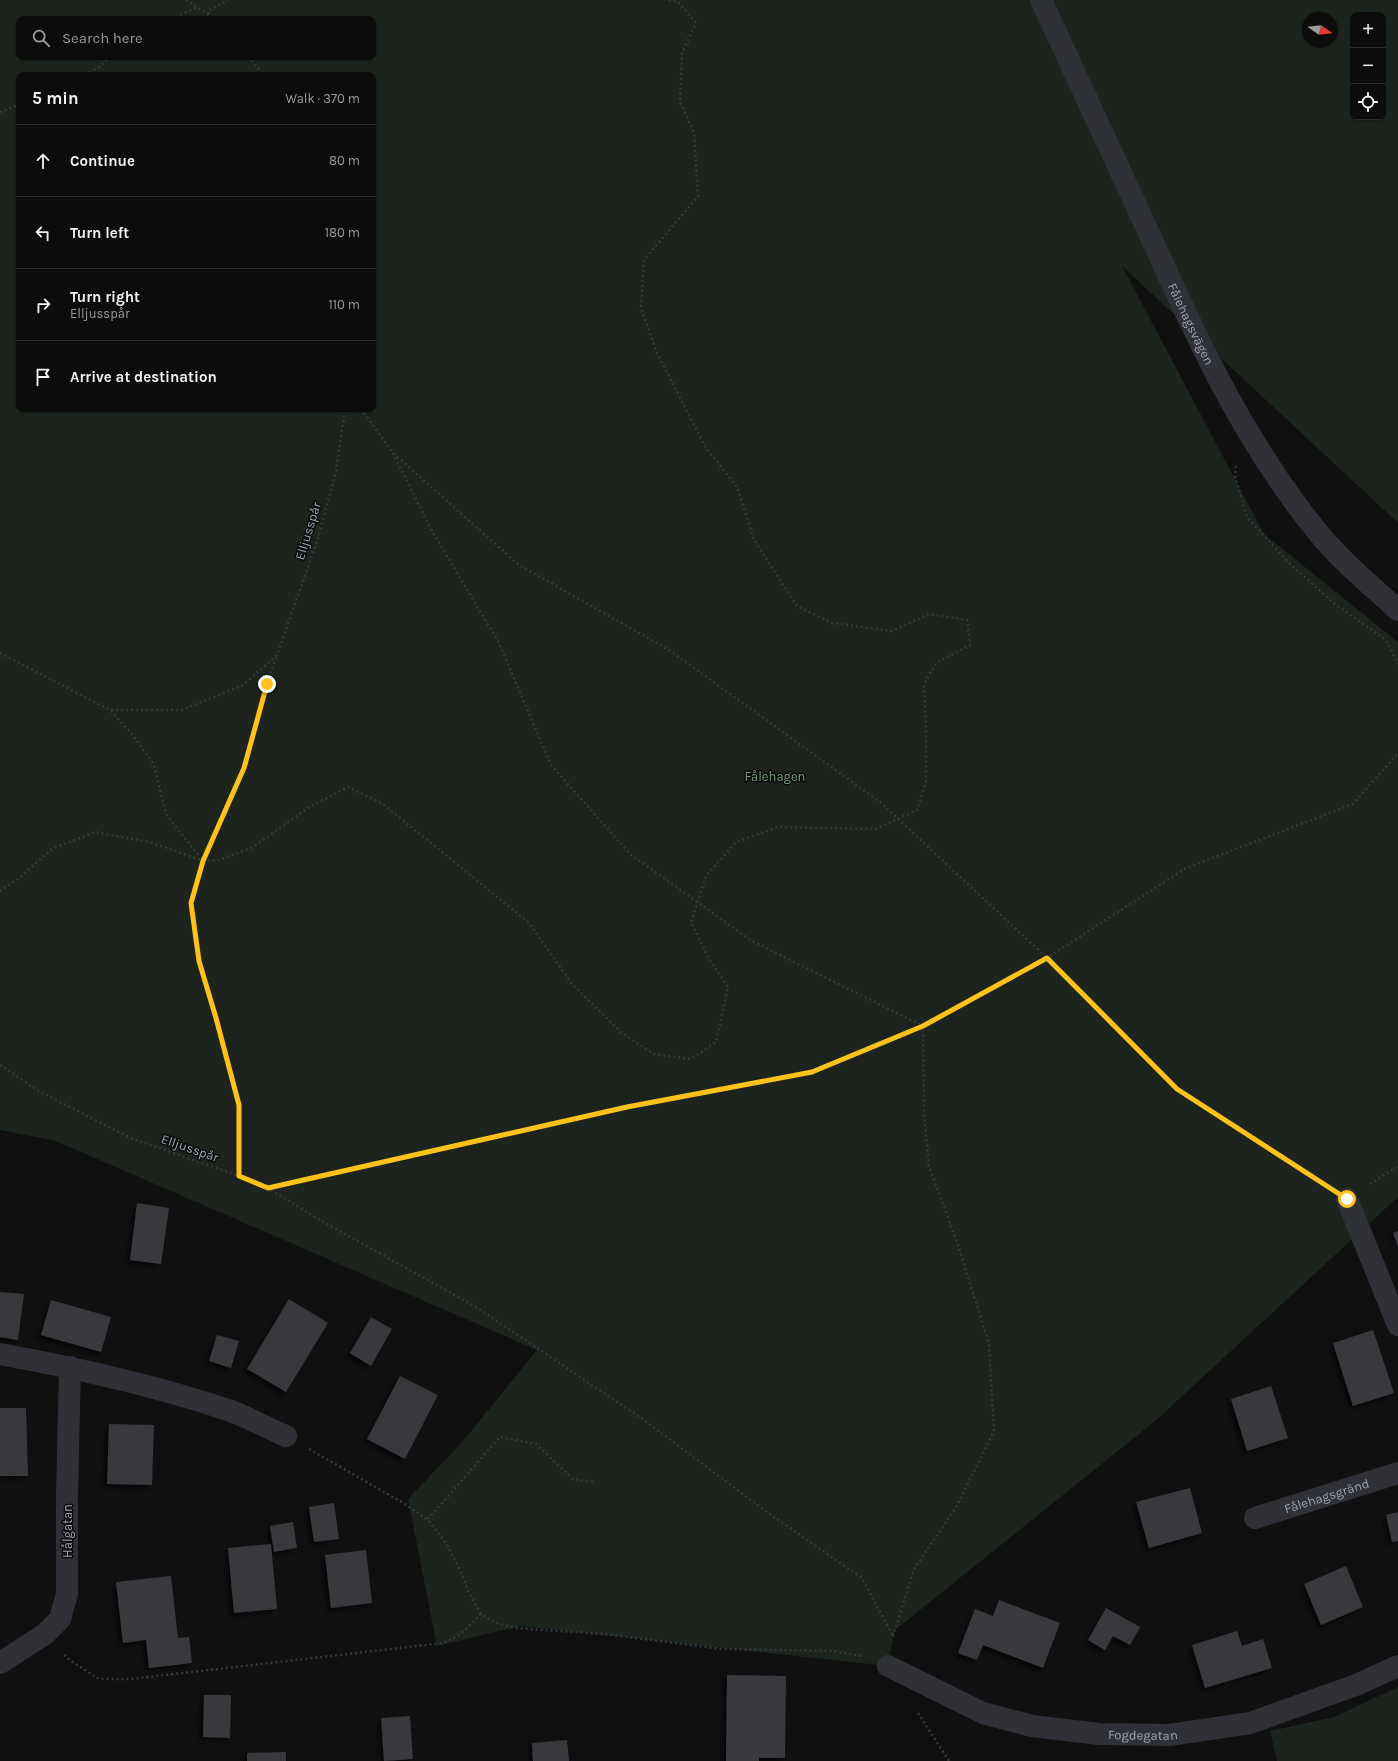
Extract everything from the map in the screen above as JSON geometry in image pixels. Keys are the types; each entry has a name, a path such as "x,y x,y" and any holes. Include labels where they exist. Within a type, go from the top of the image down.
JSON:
{"street":[{"name":"Fålehagsvägen","path":"1041,0 1190,324 1231,405 1280,481 1316,530 1342,560 1398,610"},
{"path":"1347,1199 1398,1324"},
{"path":"0,1354 70,1367 229,1410 286,1436"},
{"name":"Hålgatan","path":"0,1663 45,1634 60,1619 67,1594 67,1495 70,1367"},
{"name":"Fålehagsgränd","path":"1255,1518 1398,1473"},
{"name":"Fogdegatan","path":"888,1666 983,1713 1032,1726 1099,1734 1170,1735 1250,1723 1356,1685 1398,1666"}],"path":[{"path":"186,0 209,15 208,11 228,0"},
{"path":"0,891 18,879 52,849 95,832 150,842 203,861 219,860 253,848 308,808 348,786 383,804 529,923 572,984 622,1032 654,1054 691,1058 716,1042 728,986 709,959 691,922 706,876 736,842 778,827 876,829 917,810 926,781 924,684 936,663 970,645 967,620 929,614 892,631 832,623 797,606 754,540 737,487 706,448 657,353 641,308 644,260 673,228 698,196 694,133 680,102 682,52 696,23 678,2 665,0"},
{"path":"178,16 198,7"},
{"path":"90,72 108,60"},
{"path":"251,60 261,72"},
{"path":"0,112 16,105"},
{"name":"Elljusspår","path":"0,1065 40,1092 132,1138 239,1176 239,1105 199,961 191,903 203,861 244,768 267,684 318,538 336,471 345,412"},
{"path":"363,412 393,453 432,531 498,641 551,765 630,854 752,942 923,1026"},
{"path":"393,453 519,565 669,650 880,802 1047,958 1177,1089 1347,1199 1398,1166"},
{"name":"Elljusspår","path":"0,653 110,710 132,734 154,765 166,814 203,861"},
{"name":"Elljusspår","path":"110,710 182,710 243,685 277,655"},
{"path":"268,1188 627,1107 812,1072 923,1026 1047,958 1186,868 1353,804 1398,753"},
{"path":"286,1436 405,1504 428,1520 446,1543 462,1574 468,1591 481,1614 496,1622 515,1628 604,1634 722,1650 833,1651 867,1657 888,1666 893,1636 914,1569 957,1506 994,1431 988,1344 958,1245 929,1166 924,1116 923,1026"},
{"path":"239,1176 268,1188 318,1219 476,1307 641,1418 767,1512 862,1578 893,1636"},
{"path":"428,1520 500,1437 536,1444 573,1479 594,1482"},
{"path":"45,1634 71,1661 99,1679 131,1679 443,1643 454,1639 463,1633 481,1614"}],"green space":[{"name":"Fålehagen","path":"0,0 1398,0 1398,523 1122,266 1264,534 1398,642 1398,1197 1154,1422 895,1630 888,1666 521,1626 437,1646 408,1499 463,1441 537,1350 56,1141 0,1130"},
{"path":"1398,1687 1398,1761 1277,1761 1270,1731 1334,1717"}],"building":[{"path":"137,1203 169,1208 161,1264 130,1260"},
{"path":"1398,1231 1398,1247 1393,1233"},
{"path":"0,1292 24,1294 18,1340 0,1337"},
{"path":"289,1299 328,1323 286,1392 247,1369"},
{"path":"51,1300 111,1317 101,1352 41,1335"},
{"path":"371,1317 392,1329 371,1366 350,1353"},
{"path":"1373,1330 1394,1393 1353,1406 1333,1343"},
{"path":"217,1335 239,1341 231,1368 209,1361"},
{"path":"400,1376 438,1395 405,1459 367,1439"},
{"path":"1271,1386 1288,1438 1247,1451 1231,1399"},
{"path":"0,1408 26,1408 28,1476 0,1476"},
{"path":"109,1424 154,1425 152,1485 107,1484"},
{"path":"1190,1488 1202,1533 1149,1548 1136,1502"},
{"path":"334,1503 339,1539 314,1542 309,1507"},
{"path":"1398,1512 1398,1541 1392,1542 1386,1515"},
{"path":"293,1522 297,1548 274,1552 270,1526"},
{"path":"271,1544 277,1609 234,1613 228,1548"},
{"path":"366,1550 372,1603 331,1608 325,1555"},
{"path":"1346,1566 1363,1607 1321,1625 1304,1584"},
{"path":"171,1576 178,1638 189,1637 192,1663 149,1668 146,1640 123,1643 116,1582"},
{"path":"999,1600 1060,1623 1043,1668 983,1645 977,1660 958,1653 975,1609 993,1616"},
{"path":"1106,1608 1140,1627 1130,1645 1113,1636 1105,1650 1088,1640"},
{"path":"1237,1631 1242,1646 1263,1639 1272,1668 1205,1688 1192,1645"},
{"path":"727,1675 786,1676 785,1758 759,1758 759,1761 726,1761"},
{"path":"204,1695 231,1695 230,1738 203,1737"},
{"path":"410,1716 413,1759 384,1761 381,1718"},
{"path":"567,1740 569,1761 533,1761 532,1743"},
{"path":"286,1752 286,1761 247,1761 247,1753"}],"route":[{"path":"267,684 244,768 203,861 191,903 199,961 239,1105 239,1176 268,1188 627,1107 812,1072 923,1026 1047,958 1177,1089 1347,1199"}]}
